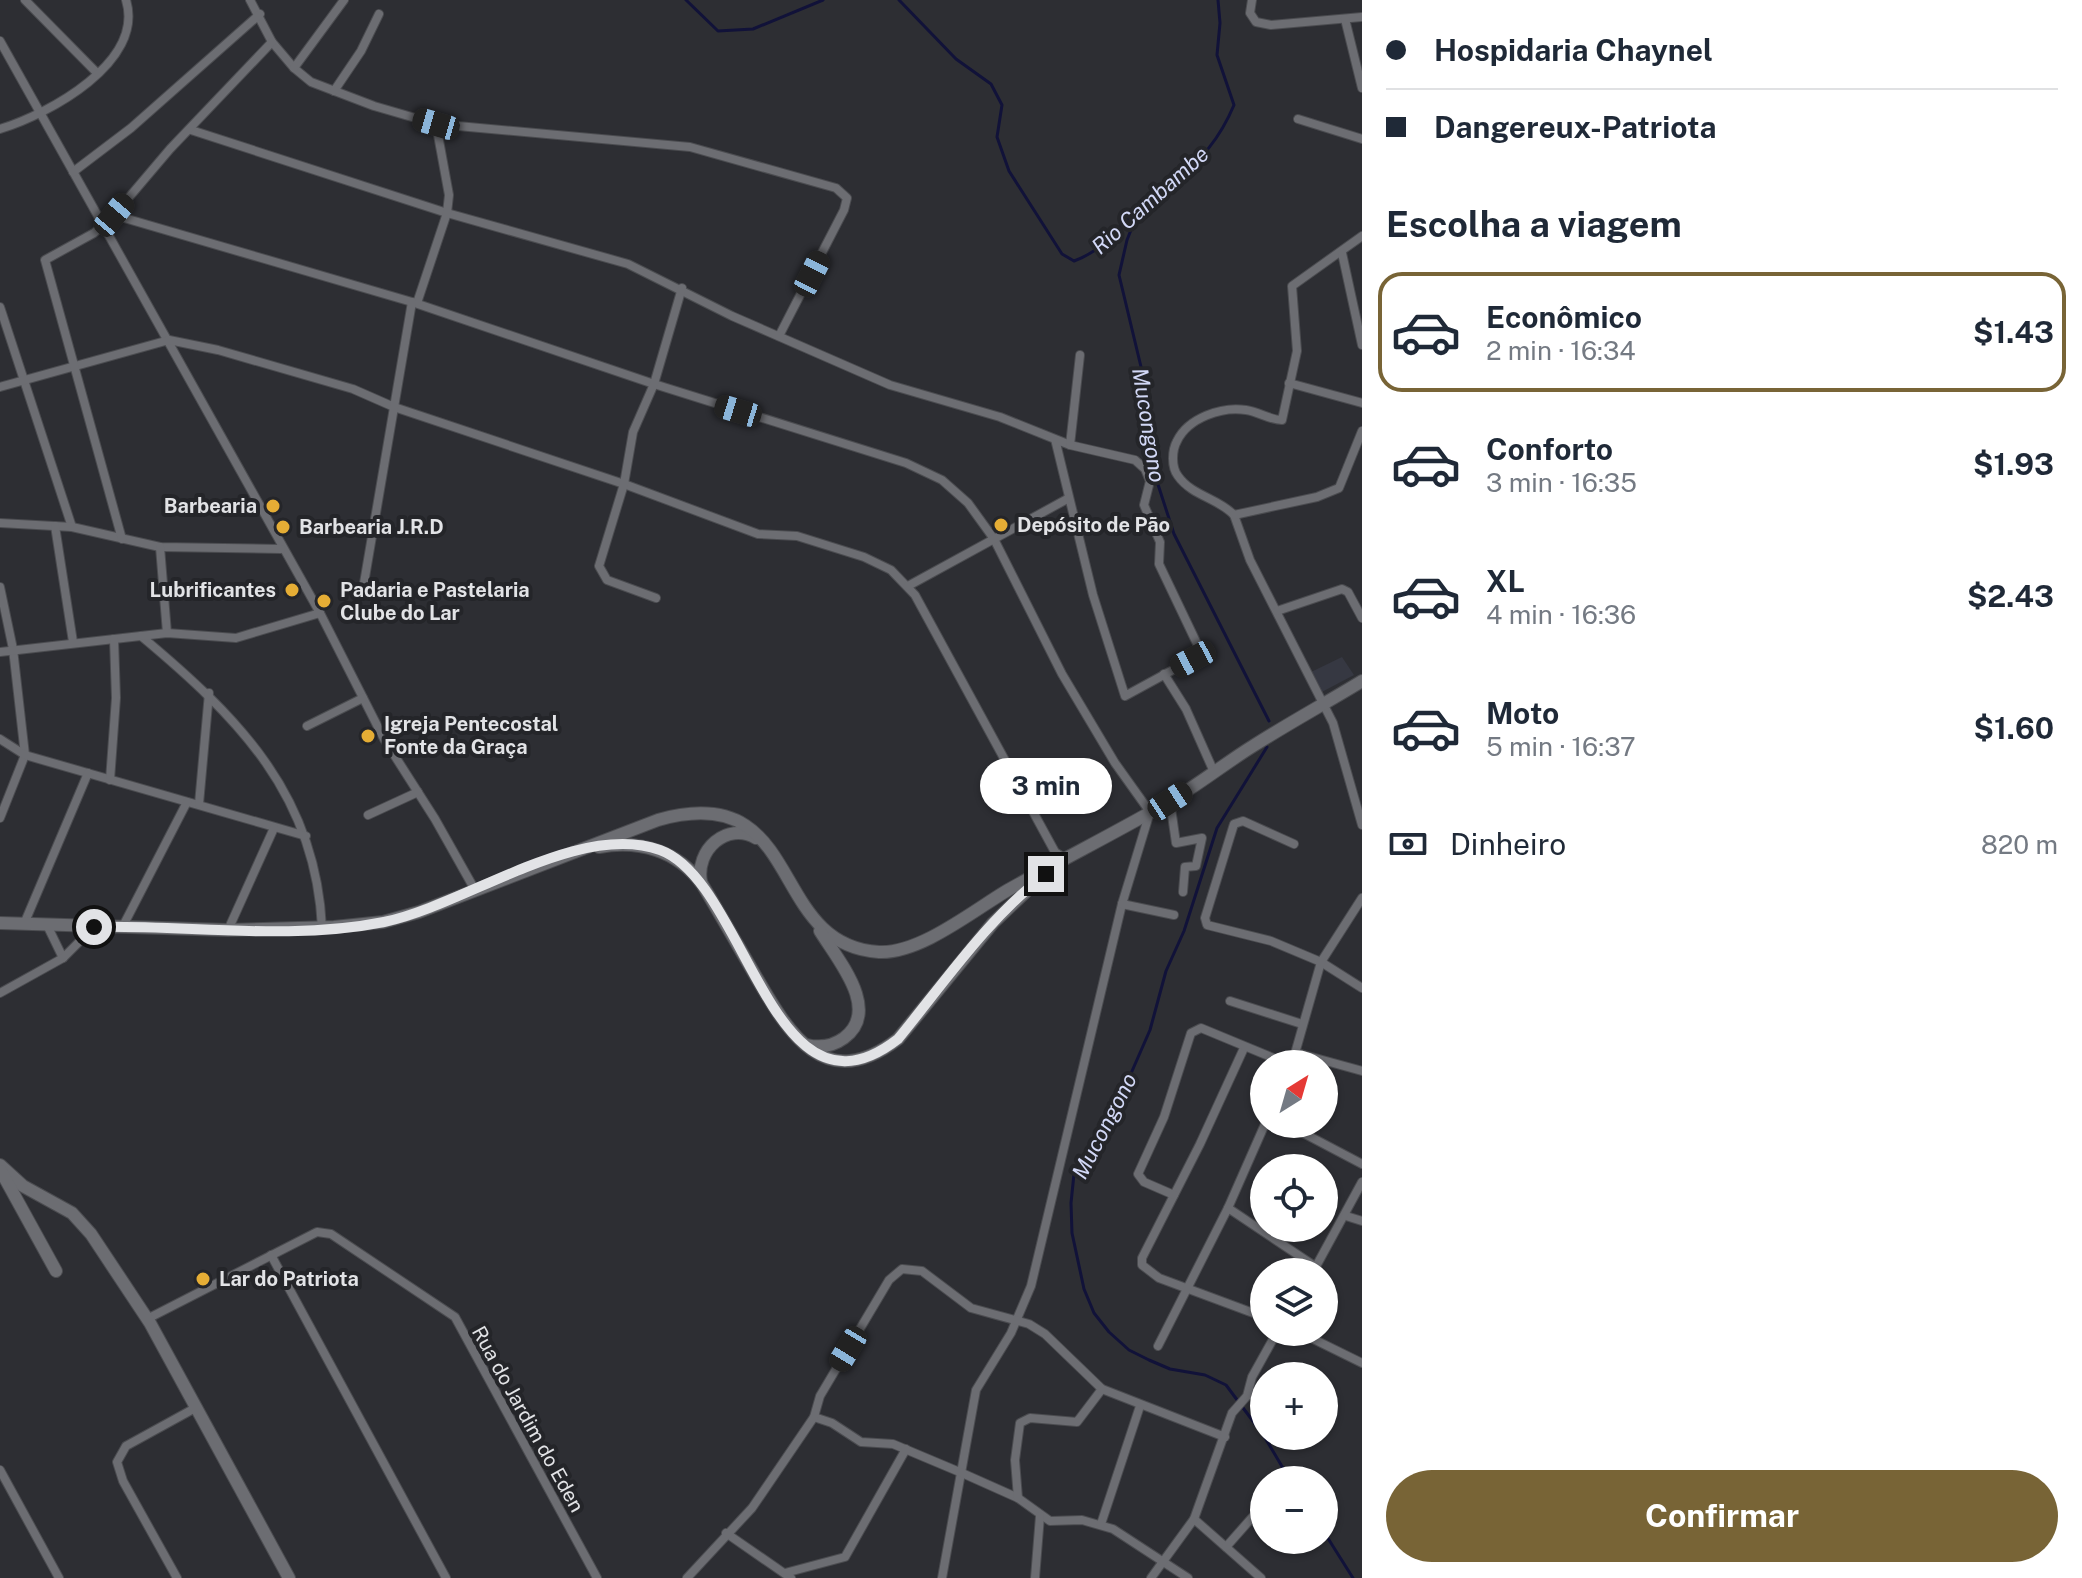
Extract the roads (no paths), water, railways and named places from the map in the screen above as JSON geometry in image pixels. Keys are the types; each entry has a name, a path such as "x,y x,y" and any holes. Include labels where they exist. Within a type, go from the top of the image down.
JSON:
{"street":[{"path":"25,0 97,73"},
{"path":"250,0 272,42 294,68 311,82 374,106 436,124 690,147 836,188 847,198 844,210 779,336"},
{"path":"294,68 344,0"},
{"path":"1252,0 1250,13 1256,22 1271,25 1362,17"},
{"path":"0,129 41,114 97,73 122,47 129,31 129,3"},
{"path":"73,172 131,128 260,14"},
{"path":"334,91 361,51 379,14"},
{"path":"1345,19 1362,88"},
{"path":"0,41 169,340 281,549 320,613 363,698 475,890"},
{"path":"122,539 45,260 114,215 272,42"},
{"path":"1298,119 1362,139"},
{"path":"363,589 414,303 447,213 449,195 436,124"},
{"path":"191,130 447,213 628,264 682,288 732,316 890,385 1000,417 1055,439 1070,445 1124,456 1141,464 1148,474 1150,487 1144,505 1160,542 1159,564 1200,647 1193,659 1125,696 1093,595 1055,439"},
{"path":"114,215 414,303 930,473 956,490 994,539 1062,674 1115,763 1150,812"},
{"path":"1362,236 1292,286 1297,341 1282,420 1242,409 1208,415 1193,419 1182,430 1173,448 1177,476 1191,489 1234,515 1250,560 1341,744 1362,825"},
{"path":"1342,253 1362,345"},
{"path":"656,598 607,580 599,566 624,484 633,432 654,384 682,288"},
{"path":"0,307 27,380 72,527"},
{"path":"0,387 169,340 344,386 394,407 624,484 758,534 797,536 864,557 891,570 908,586 1055,852 1067,859"},
{"path":"1070,445 1080,355"},
{"path":"1289,383 1362,403"},
{"path":"1234,515 1317,497 1339,488 1362,431"},
{"path":"908,586 1069,498"},
{"path":"0,523 72,527 160,547 281,549"},
{"path":"55,526 73,642"},
{"path":"160,547 167,633"},
{"path":"0,587 13,649 25,755 0,818"},
{"path":"1277,611 1342,589 1348,592 1362,618"},
{"path":"0,652 167,633 236,638 320,613"},
{"path":"141,636 230,714 290,801 315,863 322,928"},
{"path":"110,780 115,722 114,639"},
{"path":"1164,674 1186,709 1214,772"},
{"path":"814,920 845,944 880,952 912,946 1170,801 1252,746 1362,681"},
{"path":"199,804 209,693"},
{"path":"307,726 363,698"},
{"path":"0,739 25,755 306,836"},
{"path":"24,924 88,773"},
{"path":"368,815 418,792"},
{"path":"1170,801 1176,843 1202,838 1196,866 1185,867 1183,892"},
{"path":"123,926 187,802"},
{"path":"0,923 228,930 322,928 383,922 568,853 693,811 734,817 766,844 814,920 859,1002 859,1016 854,1028 834,1044 810,1046 797,1040"},
{"path":"942,1578 976,1390 1017,1319 1031,1286 1122,904 1150,812"},
{"path":"1294,844 1243,821 1234,824 1205,918 1207,925 1271,941 1321,962 1362,988"},
{"path":"228,930 274,828"},
{"path":"702,884 701,864 715,841 737,832 749,834 766,844"},
{"path":"568,853 604,846 641,845 663,851 686,865 702,884 778,1015 797,1040 820,1056 841,1062 862,1060 898,1039 1025,890 1067,859"},
{"path":"1298,1050 1321,962 1362,900"},
{"path":"1122,904 1174,915"},
{"path":"47,925 63,958"},
{"path":"0,993 63,958 94,927"},
{"path":"1230,1001 1302,1024"},
{"path":"1174,1195 1144,1182 1138,1174 1164,1117 1191,1033 1201,1028 1250,1050"},
{"path":"1244,1048 1142,1258 1142,1265 1159,1278 1188,1291 1250,1312"},
{"path":"1338,1064 1362,1071"},
{"path":"1158,1346 1188,1291 1259,1138"},
{"path":"1313,1138 1362,1164"},
{"path":"0,1166 82,1223 147,1319 289,1578"},
{"path":"0,1166 56,1271"},
{"path":"1321,1258 1362,1182"},
{"path":"20,1207 22,1195 33,1191"},
{"path":"1228,1208 1298,1258"},
{"path":"1346,1216 1362,1221"},
{"name":"Rua do Jardim do Eden","path":"271,1255 317,1232 326,1231 455,1317 597,1578"},
{"path":"147,1319 271,1255 446,1578"},
{"path":"687,1578 752,1508 814,1417 820,1396 889,1280 902,1269 922,1271 971,1308 1017,1319 1045,1334 1102,1389 1225,1437"},
{"path":"1151,1578 1194,1519 1232,1413 1247,1396 1252,1377 1269,1346"},
{"path":"1327,1346 1362,1363"},
{"path":"1018,1498 1015,1460 1020,1423 1030,1418 1077,1422 1102,1389"},
{"path":"1101,1524 1140,1406"},
{"path":"177,1578 123,1481 117,1462 126,1446 197,1407"},
{"path":"814,1417 832,1423 861,1442 885,1442 962,1473 1018,1498 1040,1516 1062,1523 1082,1520 1101,1524 1123,1534 1188,1578"},
{"path":"726,1533 788,1576 845,1557 906,1449"},
{"path":"0,1470 59,1578"},
{"path":"1035,1578 1040,1516"},
{"path":"1194,1519 1261,1578"},
{"path":"1226,1547 1250,1520"}],"waterway":[{"name":"Rio Cambambe","path":"686,0 718,31 753,29 823,0"},
{"name":"Rio Cambambe","path":"899,0 956,59 991,84 1002,105 997,137 1009,171 1062,254 1074,261 1098,248 1154,191 1193,165 1223,127 1234,105 1217,55 1220,23 1218,0"},
{"name":"Mucongono","path":"1139,210 1127,240 1119,275 1142,371 1153,469 1174,534 1269,721"},
{"name":"Mucongono","path":"1250,1417 1226,1385 1205,1375 1170,1369 1149,1360 1129,1350 1109,1332 1094,1313 1084,1289 1072,1233 1071,1203 1074,1174 1108,1126 1150,1030 1166,971 1184,931 1217,828 1267,747"},
{"name":"Mucongono","path":"1272,1450 1282,1466"},
{"name":"Mucongono","path":"1338,1554 1353,1578"}],"place":[{"name":"Barbearia","path":"273,506"},
{"name":"Depósito de Pão","path":"1001,525"},
{"name":"Barbearia J.R.D","path":"283,527"},
{"name":"Lubrificantes","path":"292,590"},
{"name":"Padaria e Pastelaria Clube do Lar","path":"324,601"},
{"name":"Igreja Pentecostal Fonte da Graça","path":"368,736"},
{"name":"Lar do Patriota","path":"203,1279"}]}
